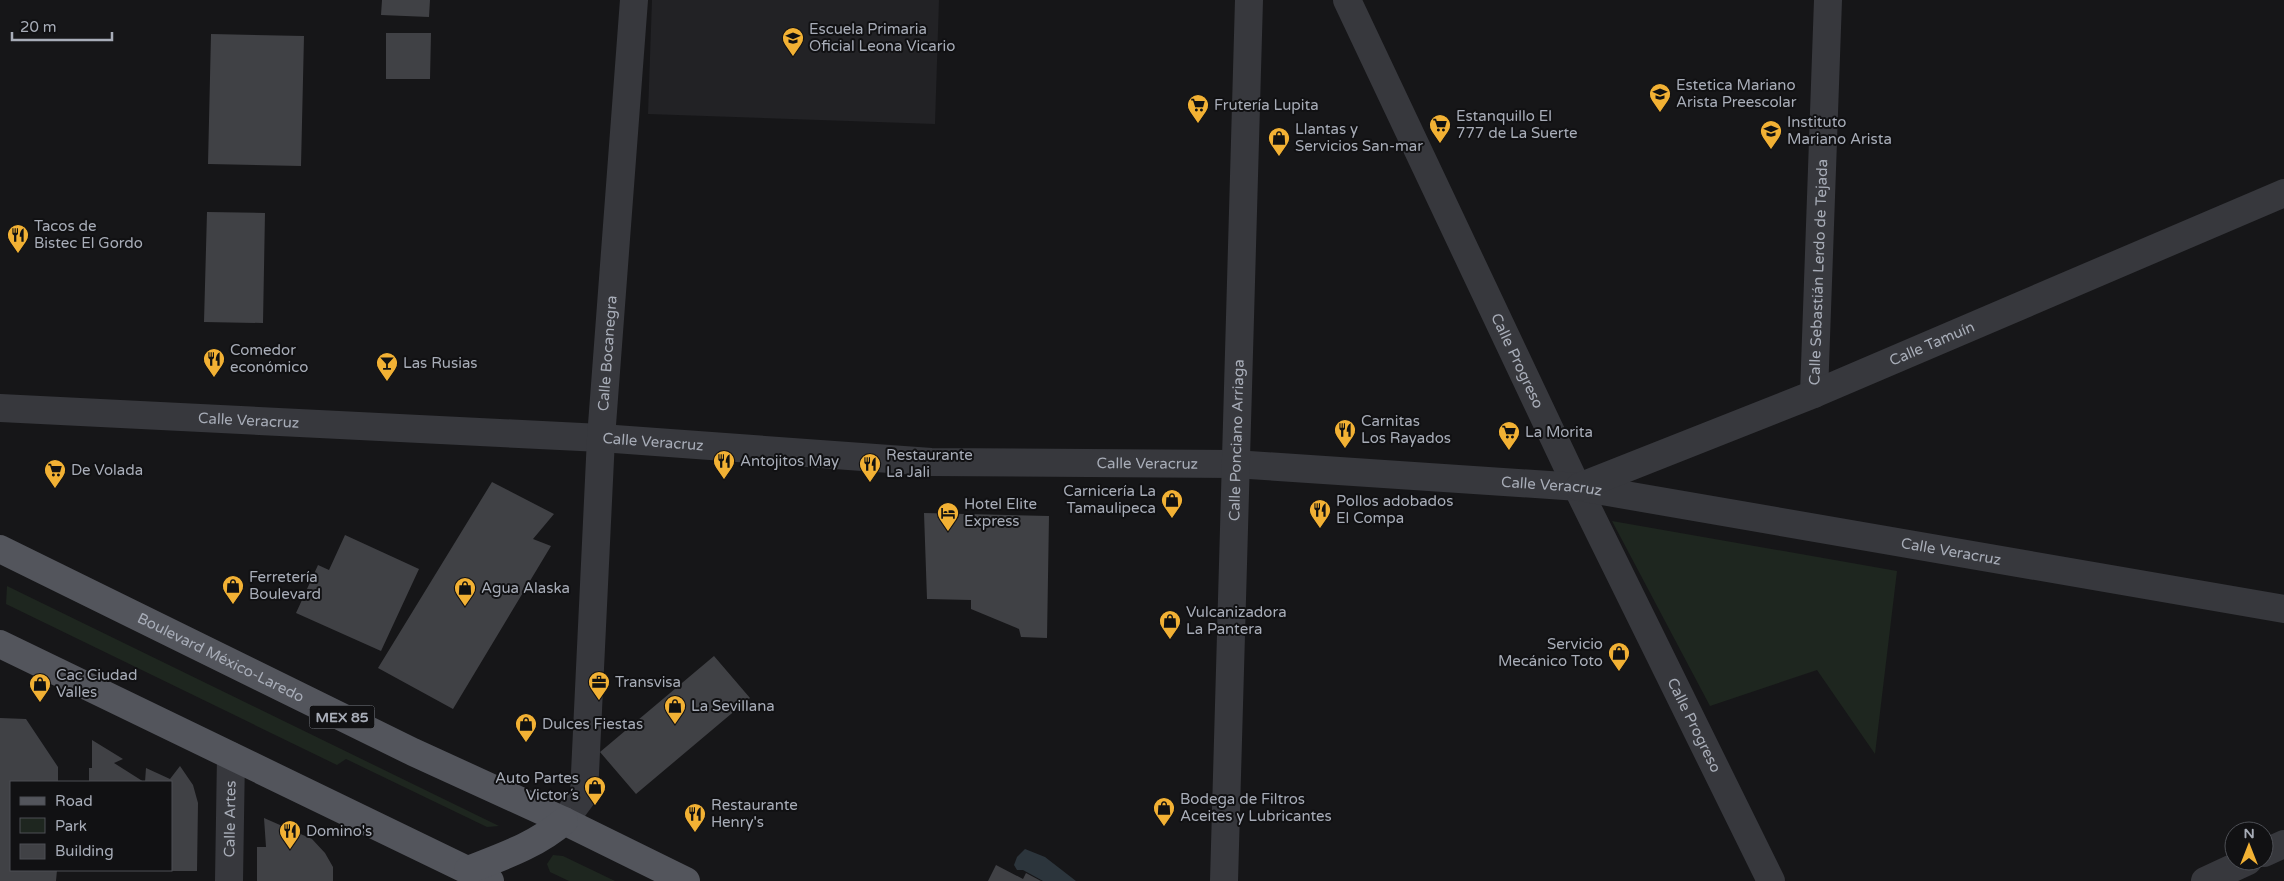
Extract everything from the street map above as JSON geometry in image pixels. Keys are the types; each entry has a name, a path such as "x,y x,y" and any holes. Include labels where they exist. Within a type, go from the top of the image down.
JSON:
{"main road":[{"name":"Boulevard México-Laredo","path":"0,549 413,752 564,821 686,881"},
{"path":"0,644 479,875 553,831 564,821"}],"street":[{"name":"Calle Bocanegra","path":"564,821 584,794 601,438 634,0"},
{"name":"Calle Ponciano Arriaga","path":"1224,881 1234,464 1249,0"},
{"name":"Calle Progreso","path":"1347,0 1577,487 1771,881"},
{"name":"Calle Sebastián Lerdo de Tejada","path":"1814,394 1828,0"},
{"name":"Calle Tamuín","path":"1577,487 1814,394 2284,193"},
{"name":"Calle Veracruz","path":"0,408 601,438 931,462 1234,464 1577,487 2284,609"},
{"name":"Calle Artes","path":"229,881 231,756"},
{"path":"2205,881 2226,871"}],"shaded area":[{"name":"Escuela Primaria Oficial Leona Vicario","path":"652,0 939,0 935,124 648,114"},
{"path":"1025,849 1045,857 1076,881 1043,881 1023,870 1017,870 1014,865 1017,857"}],"green space":[{"path":"1612,521 1897,571 1875,754 1817,670 1710,706"},
{"path":"7,586 499,826 487,827 346,759 337,765 6,604"},
{"path":"553,855 563,856 615,881 569,881 550,872 547,864"}],"building":[{"path":"382,0 430,0 429,17 381,15"},
{"path":"386,33 431,33 430,79 386,79"},
{"path":"211,34 304,36 301,166 208,164"},
{"path":"207,212 265,213 263,323 204,322"},
{"name":"Agua Alaska","path":"492,482 554,514 533,539 551,546 453,709 378,668"},
{"path":"924,513 1049,516 1047,638 1021,637 1019,629 971,609 971,600 927,599"},
{"path":"345,535 419,569 381,651 296,613 318,565 329,570"},
{"name":"La Sevillana","path":"714,656 750,698 636,794 600,752"},
{"path":"0,718 26,719 58,767 58,781 10,781 10,871 57,871 56,881 0,881"},
{"path":"92,740 123,759 114,763 142,781 89,781 89,768 92,768"},
{"path":"180,766 193,785 198,803 197,871 172,871 172,781 145,781 146,768 170,779"},
{"name":"Domino's","path":"264,818 312,839 325,853 333,867 333,881 257,881 257,847 266,847"},
{"path":"996,865 1023,879 1026,873 1041,881 988,881"}],"place":[{"name":"Escuela Primaria Oficial Leona Vicario","path":"793,57"},
{"name":"Estetica Mariano Arista Preescolar","path":"1660,113"},
{"name":"Frutería Lupita","path":"1198,124"},
{"name":"Estanquillo El 777 de La Suerte","path":"1440,144"},
{"name":"Instituto Mariano Arista","path":"1771,150"},
{"name":"Llantas y Servicios San-mar","path":"1279,157"},
{"name":"Tacos de Bistec El Gordo","path":"18,254"},
{"name":"Comedor económico","path":"214,378"},
{"name":"Las Rusias","path":"387,382"},
{"name":"Carnitas Los Rayados","path":"1345,449"},
{"name":"La Morita","path":"1509,451"},
{"name":"Antojitos May","path":"724,480"},
{"name":"Restaurante La Jali","path":"870,483"},
{"name":"De Volada","path":"55,489"},
{"name":"Carnicería La Tamaulipeca","path":"1172,519"},
{"name":"Pollos adobados El Compa","path":"1320,529"},
{"name":"Hotel Elite Express","path":"948,532"},
{"name":"Ferretería Boulevard","path":"233,605"},
{"name":"Agua Alaska","path":"465,607"},
{"name":"Vulcanizadora La Pantera","path":"1170,640"},
{"name":"Servicio Mecánico Toto","path":"1619,672"},
{"name":"Transvisa","path":"599,701"},
{"name":"Cac Ciudad Valles","path":"40,703"},
{"name":"La Sevillana","path":"675,725"},
{"name":"Dulces Fiestas","path":"526,743"},
{"name":"Auto Partes Victor´s","path":"595,806"},
{"name":"Bodega de Filtros Aceites y Lubricantes","path":"1164,827"},
{"name":"Restaurante Henry's","path":"695,833"},
{"name":"Domino's","path":"290,850"}]}
